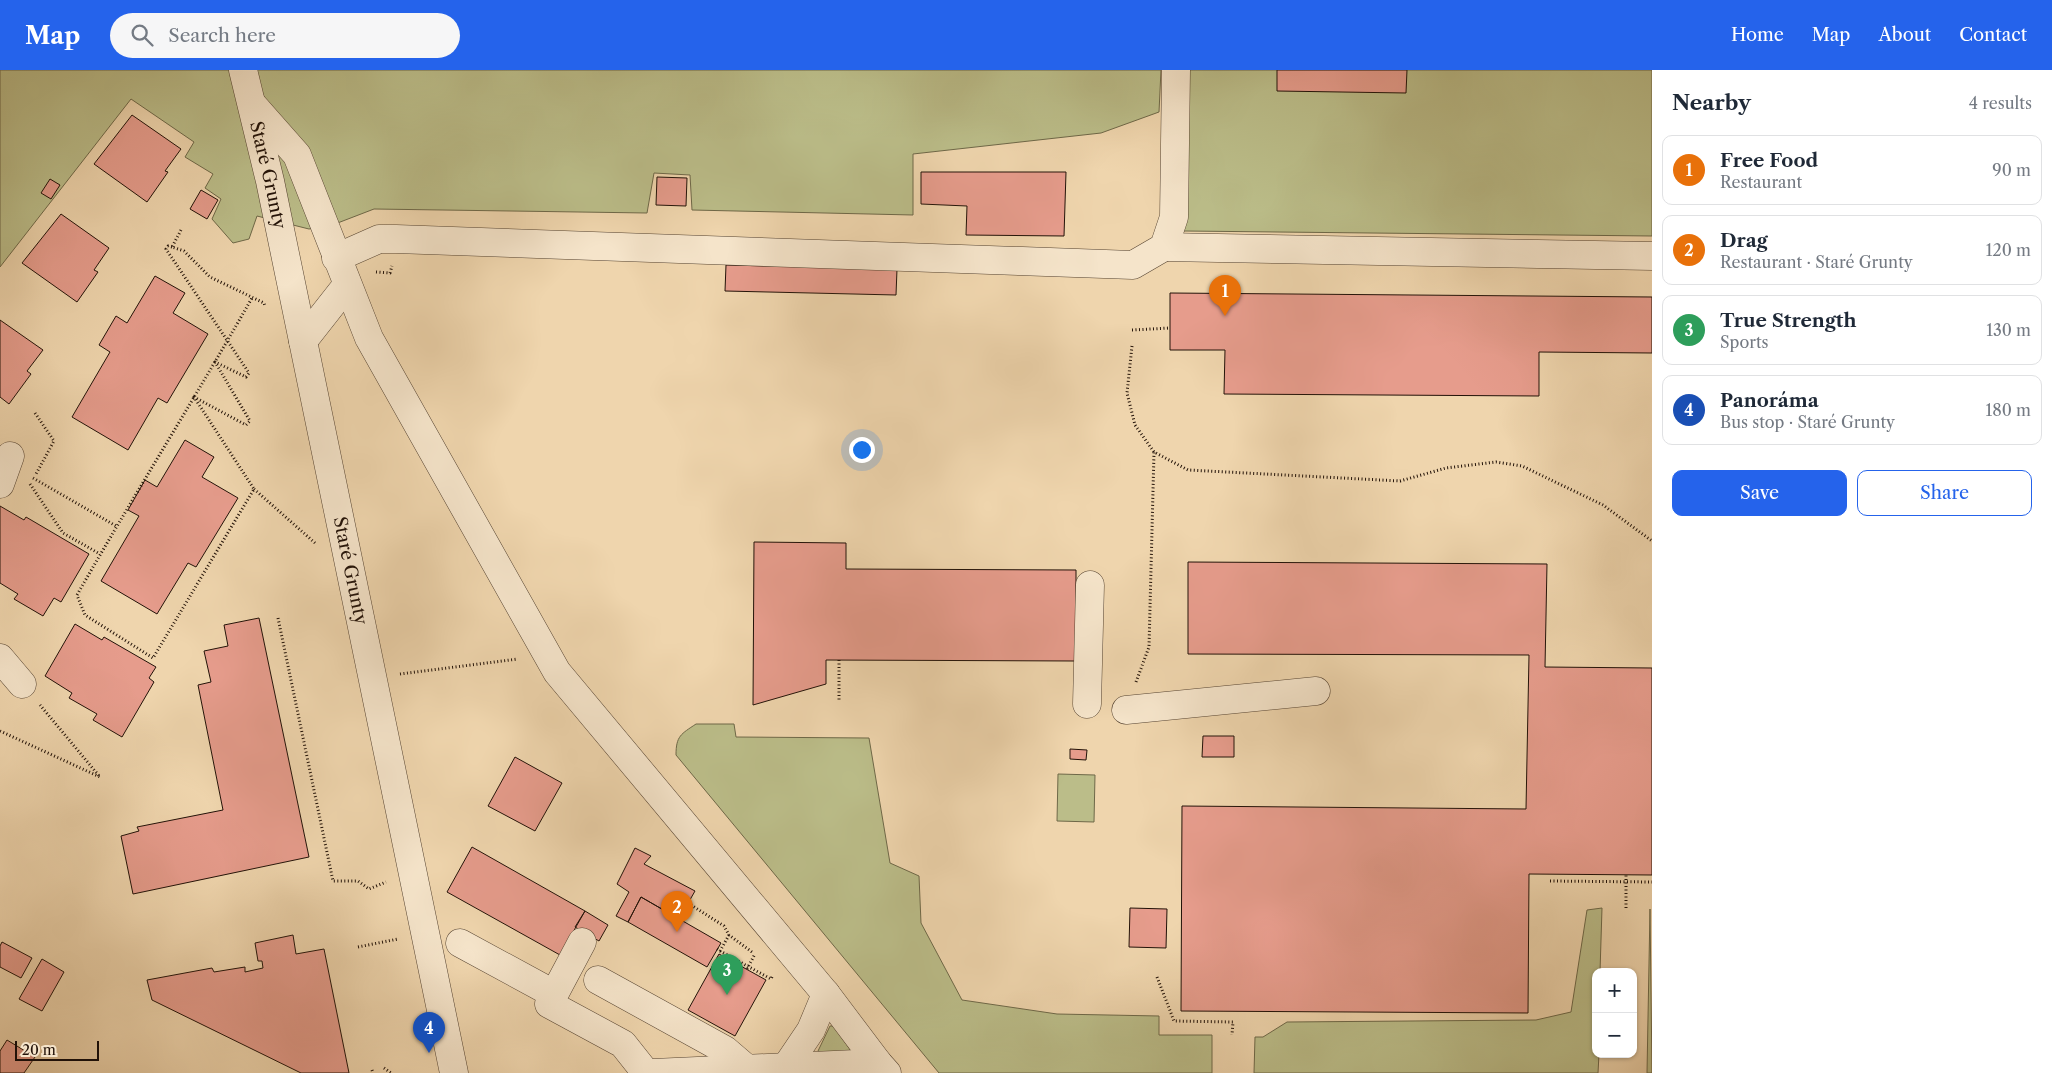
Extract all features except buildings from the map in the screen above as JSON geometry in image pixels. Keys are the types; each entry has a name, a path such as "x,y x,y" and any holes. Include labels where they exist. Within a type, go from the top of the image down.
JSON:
{"street":[{"name":"Staré Grunty","path":"243,70 270,181 454,1073"},
{"path":"1164,248 1174,216 1176,70"},
{"path":"252,104 297,155 347,286 378,355 557,672 826,994 882,1068"},
{"path":"336,258 379,239 1133,265 1164,248 1652,256"},
{"path":"303,341 347,286"},
{"path":"0,484 10,456"},
{"path":"1087,704 1090,585"},
{"path":"0,658 22,684"},
{"path":"1126,710 1316,691"},
{"path":"582,942 548,1004 623,1044 646,1073"},
{"path":"460,943 554,994"},
{"path":"598,980 725,1050 753,1070"},
{"path":"786,1067 812,1030 826,994"},
{"path":"653,1073 753,1070 786,1067 882,1068"}],"path":[{"path":"172,246 181,230"},
{"path":"215,362 246,377 249,373 166,249 168,246 184,251 210,277 264,303 266,310"},
{"path":"252,298 77,595 85,615 153,658 254,489"},
{"path":"1132,330 1170,328"},
{"path":"1132,346 1127,393 1135,425 1154,452 1188,470 1400,482 1446,468 1496,462 1522,466 1603,505 1652,541"},
{"path":"194,397 246,425 250,421 215,362"},
{"path":"194,397 254,489 317,545"},
{"path":"35,412 54,441 30,485 63,533 100,554"},
{"path":"1126,710 1150,646 1154,452"},
{"path":"34,477 116,526"},
{"path":"278,618 333,882 358,882 369,889 380,886 391,879"},
{"path":"372,677 547,656"},
{"path":"839,660 839,701"},
{"path":"0,731 100,777 22,684"},
{"path":"1626,875 1626,908"},
{"path":"1550,881 1652,882"},
{"path":"729,935 718,950 771,979"},
{"path":"358,947 399,939"},
{"path":"747,967 755,954"},
{"path":"1157,977 1174,1021 1233,1022 1232,1035"},
{"path":"384,1068 391,1073"}],"green space":[{"path":"0,70 1161,70 1159,112 1101,133 913,154 913,215 692,210 690,175 654,173 647,213 374,209 335,224 309,229 257,216 249,239 233,243 212,219 221,199 205,188 213,174 185,157 194,142 131,99 0,267"},
{"path":"1187,70 1652,70 1652,236 1184,231"},
{"path":"696,724 734,724 736,737 869,738 890,863 919,876 921,923 962,1000 1057,1014 1159,1016 1159,1035 1212,1035 1212,1073 939,1073 676,755 678,739"},
{"path":"1058,774 1095,775 1094,822 1057,821"},
{"path":"1602,908 1600,968 1592,968 1592,1058 1599,1058 1598,1073 1254,1073 1255,1037 1263,1037 1287,1022 1536,1020 1571,1012 1587,910"},
{"path":"1650,909 1652,1073 1647,1073"},
{"path":"830,1026 834,1026 851,1051 821,1053 818,1051"}],"place":[{"name":"Free Food","path":"1225,316"},
{"name":"Drag","path":"677,932"},
{"name":"True Strength","path":"727,995"},
{"name":"Panoráma","path":"429,1053"}]}
